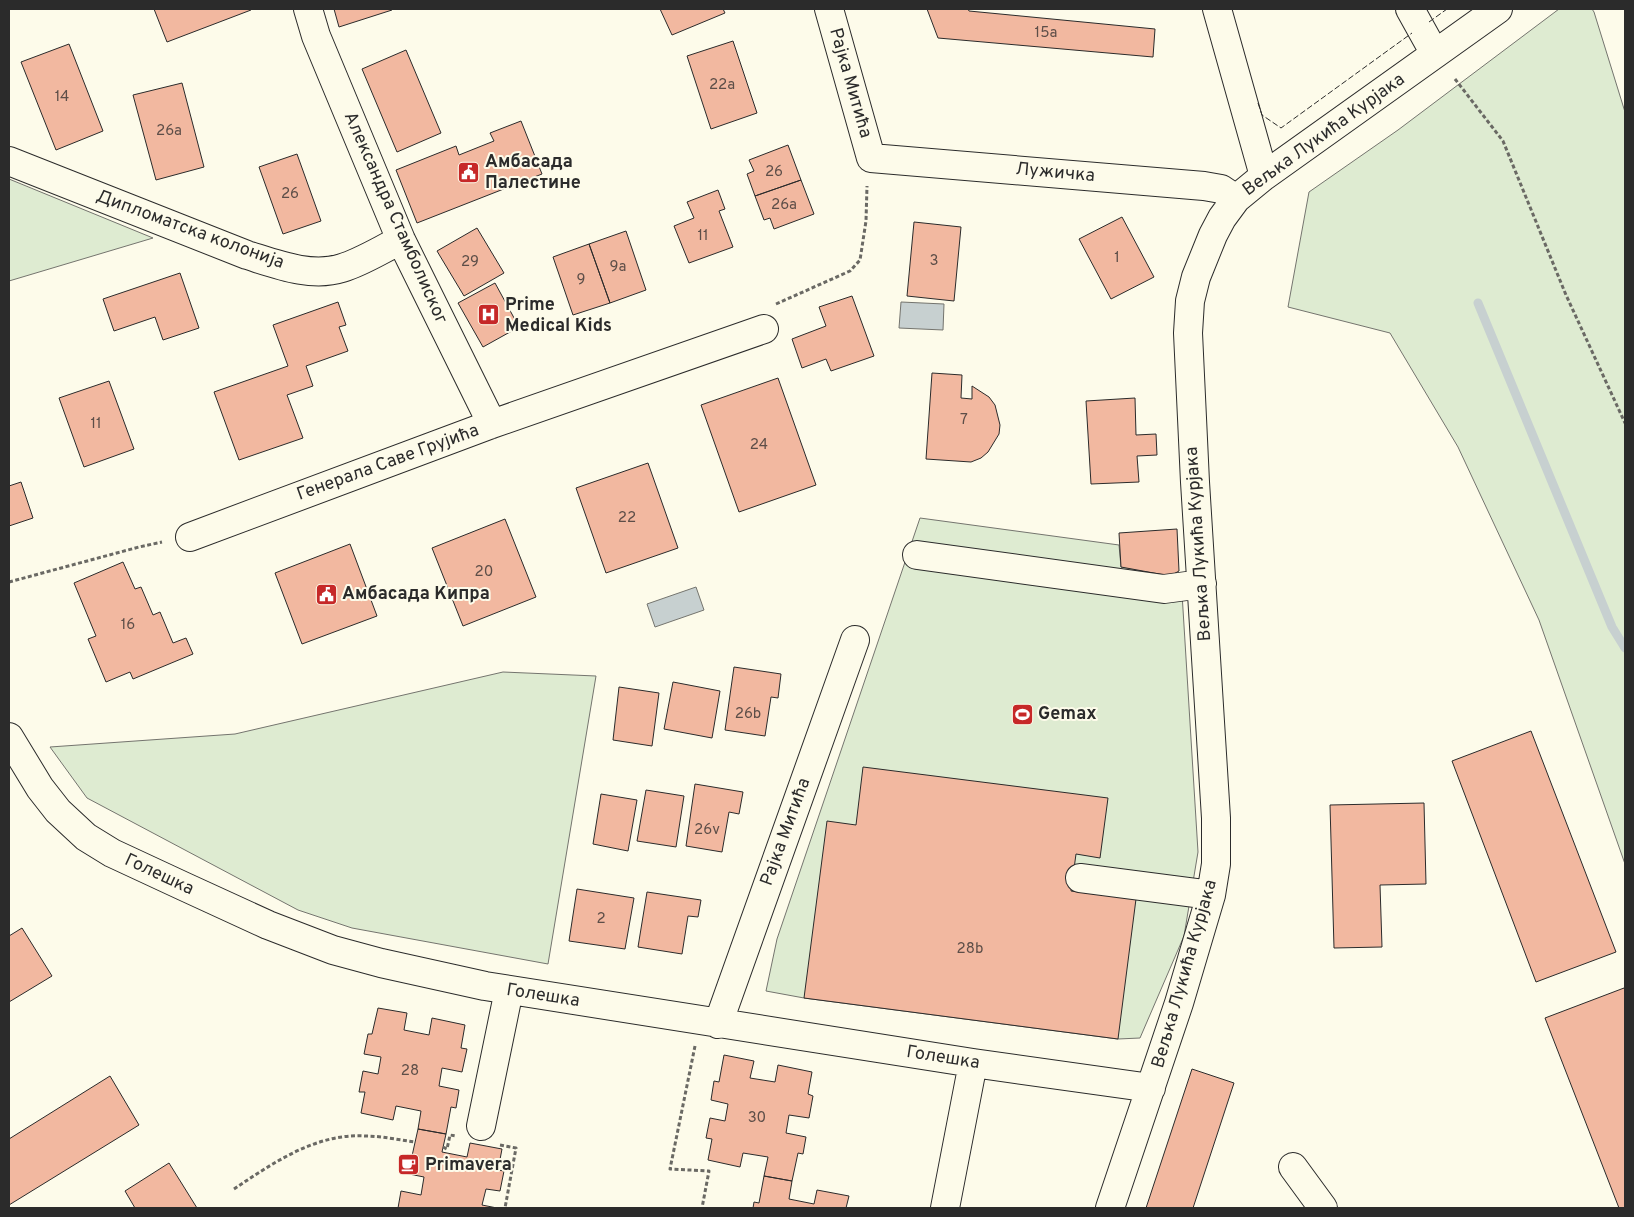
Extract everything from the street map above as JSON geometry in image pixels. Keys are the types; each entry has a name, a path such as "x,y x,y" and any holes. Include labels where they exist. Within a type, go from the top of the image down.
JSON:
{"street":[{"name":"Александра Стамболиског","path":"308,9 316,36 401,240 492,424"},
{"name":"Рајка Митића","path":"829,9 868,168"},
{"path":"1217,9 1264,176"},
{"path":"1410,9 1435,54"},
{"name":"Вељка Лукића Курјака","path":"1110,1208 1151,1088 1211,895 1216,864 1216,818 1195,482 1188,333 1190,302 1196,277 1213,235 1222,218 1236,199 1264,176 1498,9"},
{"name":"Дипломатска колонија","path":"9,161 238,252 288,267 318,271 342,268 401,240"},
{"name":"Лужичка","path":"868,168 1204,186 1221,189 1236,199"},
{"name":"Генерала Саве Грујића","path":"190,537 492,424 764,329"},
{"path":"916,555 1164,589 1202,584"},
{"name":"Рајка Митића","path":"708,1022 855,640"},
{"name":"Голешка","path":"9,737 40,788 58,811 86,837 112,853 306,940 381,963 509,990 973,1063 1151,1088"},
{"path":"1080,878 1211,895"},
{"path":"490,1135 509,990"},
{"path":"945,1208 973,1063"},
{"path":"1293,1167 1323,1208"}],"path":[{"path":"1455,79 1503,141 1566,295 1625,423"},
{"path":"764,329 758,311 850,271 860,260 866,221 868,168"},
{"path":"9,582 139,547 190,537"},
{"path":"702,1208 709,1171 670,1169 695,1048 708,1022"},
{"path":"443,1147 447,1148 450,1135 464,1138 466,1124 516,1148 505,1208"},
{"path":"234,1189 269,1166 312,1144 334,1138 364,1136 415,1142"}],"green space":[{"path":"1559,9 1592,9 1594,12 1625,112 1625,864 1539,620 1458,447 1390,333 1288,307 1309,192 1398,130"},
{"path":"9,179 153,238 9,281"},
{"name":"Gemax","path":"920,518 1119,545 1121,567 1181,577 1198,852 1184,936 1140,1038 1118,1039 804,998 766,991 777,939"},
{"path":"503,672 596,676 548,964 352,928 298,910 87,798 50,747 235,734"}],"shaded area":[{"path":"901,302 944,304 943,330 899,328"},
{"path":"696,587 704,610 655,627 647,604"}],"building":[{"path":"154,9 251,9 251,10 167,42"},
{"path":"334,9 392,9 392,10 339,27"},
{"path":"660,9 723,9 725,13 672,35"},
{"path":"927,9 968,9 969,11 1155,29 1153,57 938,38"},
{"path":"733,41 757,113 711,129 687,56"},
{"path":"69,44 103,131 56,150 21,62"},
{"path":"406,50 441,133 397,152 362,69"},
{"path":"182,83 204,167 156,180 133,95"},
{"name":"Амбасада Палестине","path":"521,121 542,174 417,223 396,170 456,146 459,155 494,141 490,133"},
{"path":"788,145 801,180 755,196 747,174 754,171 749,160"},
{"path":"297,154 321,221 283,234 259,167"},
{"path":"801,180 814,214 774,229 770,218 764,220 755,196"},
{"path":"718,190 725,209 719,211 733,247 689,263 674,226 694,218 687,202"},
{"path":"1122,217 1154,277 1111,299 1079,239"},
{"path":"914,222 961,227 954,301 907,296"},
{"path":"477,228 504,273 464,296 437,251"},
{"path":"626,231 646,290 610,303 589,244"},
{"path":"589,244 610,303 573,315 553,257"},
{"path":"180,273 199,328 163,340 155,317 114,331 103,299"},
{"name":"Prime Medical Kids","path":"495,283 519,327 483,347 458,303"},
{"path":"852,296 874,356 831,371 826,359 802,368 792,339 826,326 819,307"},
{"path":"338,302 346,325 339,327 348,351 306,366 313,386 287,395 303,438 239,460 214,392 288,366 273,325"},
{"path":"932,373 962,375 961,398 972,399 972,386 989,397 995,405 1000,425 999,434 988,452 981,458 971,462 926,459"},
{"path":"778,378 816,485 739,512 701,405"},
{"path":"109,381 134,449 84,467 59,398"},
{"path":"1135,398 1136,435 1156,434 1157,455 1137,456 1139,482 1091,484 1086,401"},
{"path":"648,463 678,548 606,573 576,488"},
{"path":"21,482 33,518 9,526 9,486"},
{"path":"505,519 536,597 463,626 432,548"},
{"path":"1177,529 1179,571 1170,576 1121,567 1119,533"},
{"name":"Амбасада Кипра","path":"350,544 377,616 302,644 275,573"},
{"path":"123,562 135,589 141,587 153,615 160,612 173,643 186,638 193,654 133,679 130,672 106,682 88,639 96,636 74,583"},
{"path":"734,667 781,674 778,698 771,697 765,736 725,730"},
{"path":"673,682 720,691 712,738 664,729"},
{"path":"619,687 659,693 652,746 613,740"},
{"path":"1531,731 1616,952 1536,982 1452,761"},
{"path":"863,767 1108,798 1100,858 1076,854 1071,891 1136,899 1118,1039 804,998 827,821 856,825"},
{"path":"695,784 743,792 739,814 729,812 722,852 686,846"},
{"path":"646,790 684,796 676,847 637,841"},
{"path":"601,794 637,800 628,851 593,844"},
{"path":"1424,803 1426,884 1380,885 1382,947 1334,948 1330,805"},
{"path":"577,889 634,898 625,949 569,941"},
{"path":"647,892 701,900 698,917 688,916 682,954 638,947"},
{"path":"22,928 52,976 9,1002 9,936"},
{"path":"1624,988 1625,1208 1619,1208 1545,1018"},
{"path":"378,1008 407,1013 404,1030 429,1035 432,1018 465,1025 461,1048 467,1049 462,1072 442,1068 439,1086 459,1090 456,1108 451,1107 446,1134 418,1129 421,1111 396,1106 393,1120 361,1113 365,1092 359,1092 363,1071 378,1074 381,1057 364,1054 368,1034 372,1034"},
{"path":"724,1055 754,1061 750,1078 775,1082 778,1065 812,1072 808,1094 813,1096 809,1118 789,1115 786,1133 806,1137 803,1154 798,1153 792,1181 764,1176 768,1157 743,1153 740,1167 708,1160 712,1139 706,1138 710,1118 725,1121 728,1104 711,1100 714,1081 719,1082"},
{"path":"1192,1069 1234,1083 1193,1208 1146,1208"},
{"path":"110,1076 139,1125 9,1205 9,1139"},
{"path":"418,1129 446,1134 442,1152 467,1157 470,1143 502,1149 498,1170 504,1171 500,1191 486,1189 482,1205 497,1208 398,1208 401,1191 421,1195 424,1177 404,1173 407,1155 412,1156"},
{"path":"169,1163 197,1208 135,1208 125,1191"},
{"path":"764,1176 792,1181 789,1199 814,1204 817,1190 849,1196 846,1208 753,1208 754,1202 759,1203"}],"waterway":[{"path":"1478,303 1612,627 1625,648"}],"fence":[{"path":"1429,22 1447,9"},
{"path":"1258,103 1262,115 1281,128 1412,33"}],"place":[{"name":"Амбасада Палестине","path":"469,172"},
{"name":"Prime Medical Kids","path":"489,315"},
{"name":"Амбасада Кипра","path":"326,594"},
{"name":"Gemax","path":"1022,714"},
{"name":"Primavera","path":"409,1165"}]}
